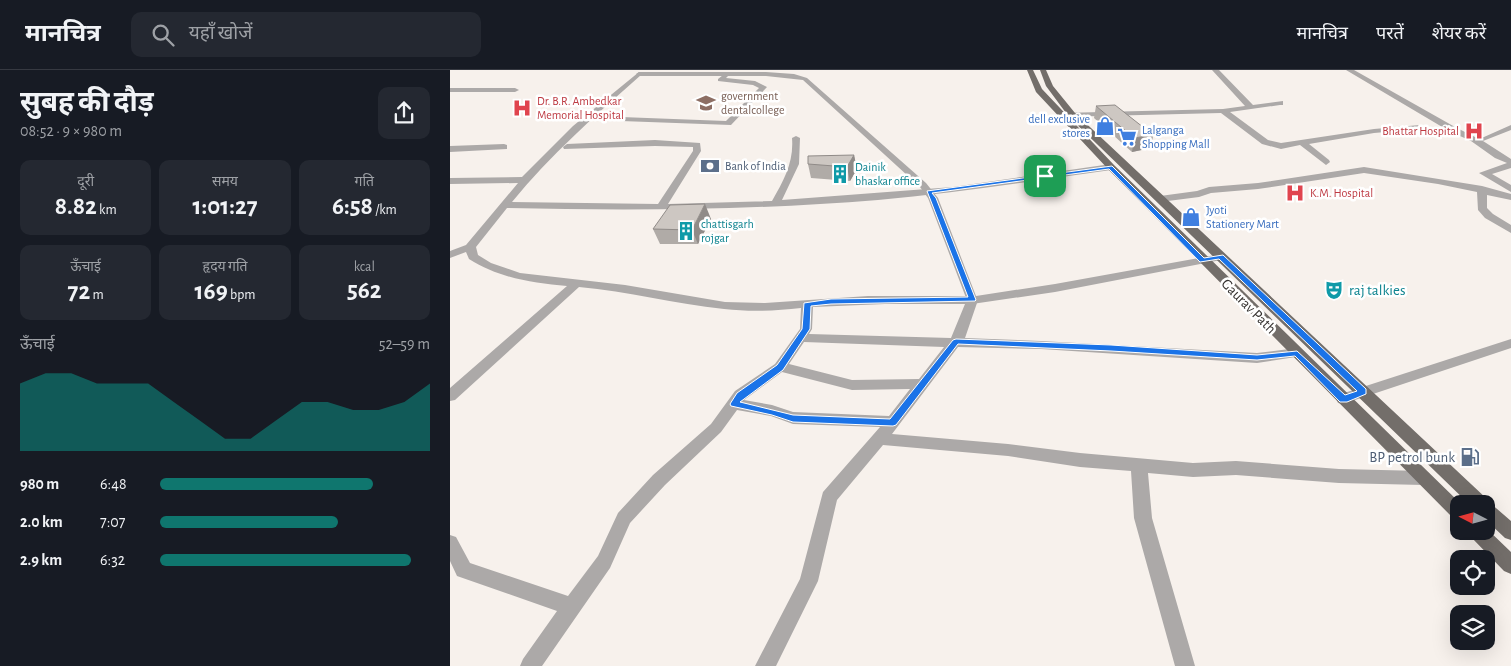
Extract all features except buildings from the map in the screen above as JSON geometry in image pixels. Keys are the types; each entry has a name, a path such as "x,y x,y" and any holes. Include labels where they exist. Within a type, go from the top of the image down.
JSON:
{"main road":[{"name":"Gaurav Path","path":"1030,70 1039,90 1067,115 1110,167 1450,504"},
{"path":"1043,70 1067,115 1160,199 1472,495"},
{"path":"1495,517 1511,532"},
{"path":"1486,540 1511,565"}],"street":[{"path":"1215,70 1252,108"},
{"path":"1349,70 1452,129 1474,139 1511,164"},
{"path":"481,232 515,205 540,174 645,72"},
{"path":"450,255 470,247 525,180 576,128 645,72 775,74 805,79 929,192 972,300 960,336 880,439 829,497 809,581 765,666"},
{"path":"621,119 728,123 763,88 755,83 720,80 727,74"},
{"path":"450,90 515,90"},
{"path":"1067,115 1223,111 1280,103"},
{"path":"1223,111 1272,145 1374,131 1420,127"},
{"path":"1474,139 1484,138 1511,127"},
{"path":"776,203 794,171 798,152 796,138"},
{"path":"1302,142 1326,162"},
{"path":"567,147 655,143 697,145 697,151 661,206"},
{"path":"450,149 504,147"},
{"path":"1511,164 1484,173 1511,188"},
{"path":"504,205 661,206 776,203 929,192 1110,167"},
{"path":"1160,199 1199,194 1209,190 1258,186 1364,170 1482,190 1511,197"},
{"path":"450,181 525,180"},
{"path":"1482,190 1482,208 1489,216 1511,230"},
{"path":"470,247 473,257 483,265 542,280 609,286 741,307 850,301 972,300 1064,286 1221,257"},
{"path":"450,396 577,284"},
{"path":"530,666 604,562 624,518 659,480 716,428 740,395 780,368 806,329 807,304"},
{"path":"800,338 956,341 1111,348 1257,358 1297,353"},
{"path":"1344,399 1511,343"},
{"path":"780,368 852,385 923,384"},
{"path":"734,404 772,411 793,418 893,422"},
{"path":"880,439 1008,450 1080,460 1193,470 1236,468 1339,476 1423,478"},
{"path":"1139,465 1143,518 1185,666"},
{"path":"450,543 464,570 572,607"}],"place":[{"name":"government dentalcollege","path":"706,103"},
{"name":"Dr. B.R. Ambedkar Memorial Hospital","path":"522,108"},
{"name":"dell exclusive stores","path":"1105,126"},
{"name":"Bhattar Hospital","path":"1474,131"},
{"name":"Lalganga Shopping Mall","path":"1127,137"},
{"name":"Bank of India","path":"710,166"},
{"name":"Dainik bhaskar office","path":"840,174"},
{"name":"K.M. Hospital","path":"1295,193"},
{"name":"Jyoti Stationery Mart","path":"1191,217"},
{"name":"chattisgarh rojgar","path":"686,231"},
{"name":"raj talkies","path":"1334,290"},
{"name":"BP petrol bunk","path":"1470,457"}],"route":[{"path":"1110,167 1203,260 1221,257 1363,392 1344,399 1297,353 1257,358 1111,348 956,341 893,422 793,418 772,411 734,404 740,395 780,368 806,329 807,304 926,299 972,300 929,192 969,188 1045,176 1110,167"}]}
